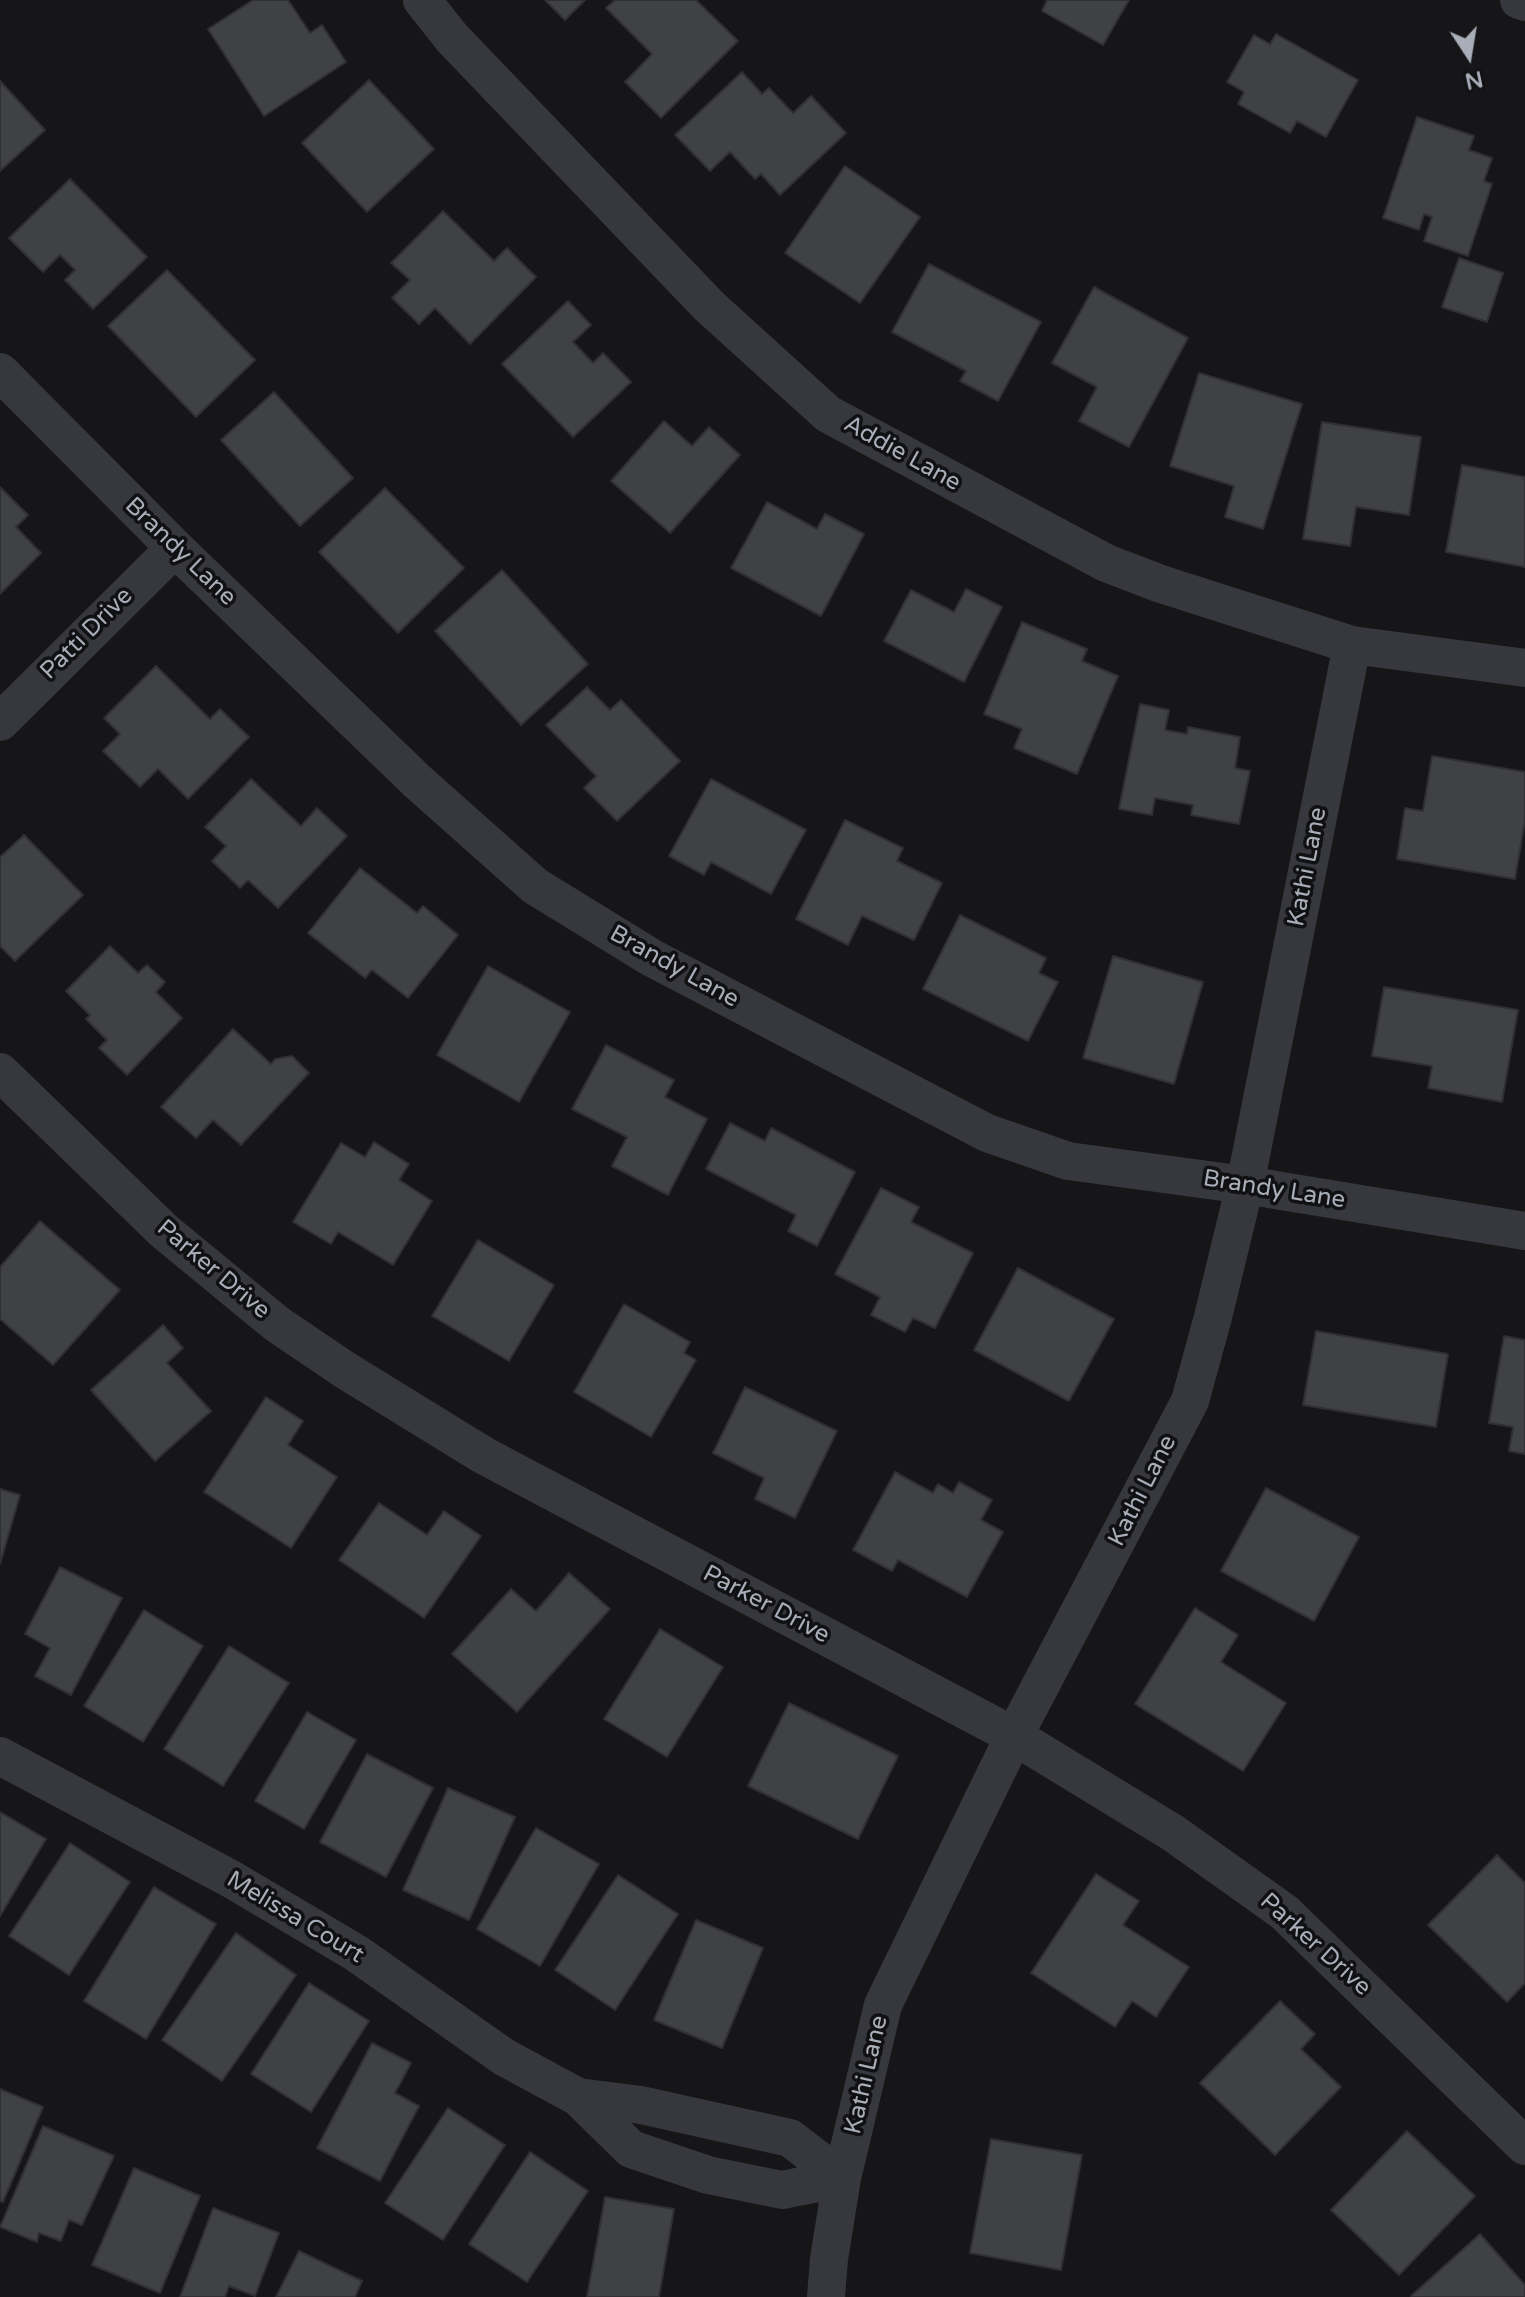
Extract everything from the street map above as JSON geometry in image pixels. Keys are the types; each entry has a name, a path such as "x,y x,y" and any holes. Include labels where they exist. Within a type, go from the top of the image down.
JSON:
{"street":[{"name":"Addie Lane","path":"422,0 452,38 709,306 828,414 1106,563 1161,584 1352,645 1525,668"},
{"path":"1519,0 1525,2"},
{"name":"Brandy Lane","path":"0,372 175,548 418,782 535,886 652,958 987,1133 1068,1161 1245,1185 1525,1231"},
{"name":"Patti Drive","path":"0,722 175,548"},
{"name":"Kathi Lane","path":"826,2297 842,2178 883,2005 1014,1736 1190,1401 1245,1185 1352,645"},
{"name":"Parker Drive","path":"0,1072 164,1231 277,1324 345,1370 483,1455 1014,1736 1173,1833 1284,1912 1525,2146"},
{"name":"Melissa Court","path":"0,1756 231,1879 356,1953 504,2057 578,2097 631,2149 708,2175 782,2190 842,2178"},
{"name":"Melissa Court","path":"578,2097 641,2105 790,2138 842,2178"}],"building":[{"path":"253,0 288,0 310,33 322,25 346,62 264,116 208,29"},
{"path":"545,0 585,0 565,20"},
{"path":"615,0 696,0 738,41 661,118 625,82 652,54 606,8"},
{"path":"1047,0 1129,0 1103,45 1042,11"},
{"path":"1276,34 1358,80 1326,137 1297,121 1290,133 1238,104 1244,92 1227,82 1254,35 1270,44"},
{"path":"742,72 762,94 769,88 793,113 811,96 846,133 780,195 761,174 755,179 730,152 710,171 675,135"},
{"path":"369,80 434,149 367,212 302,143"},
{"path":"0,81 45,130 0,171"},
{"path":"1417,117 1474,136 1469,150 1492,158 1484,181 1492,184 1468,256 1424,241 1432,217 1424,214 1419,230 1383,218"},
{"path":"845,166 920,217 860,303 785,253"},
{"path":"70,179 147,257 93,309 65,280 75,270 60,255 43,272 9,238"},
{"path":"443,211 494,261 507,248 536,277 470,344 435,308 419,324 392,298 410,280 391,263"},
{"path":"1459,258 1503,273 1487,322 1442,307"},
{"path":"929,264 1041,322 998,401 960,381 966,371 892,332"},
{"path":"167,270 255,360 196,417 108,326"},
{"path":"1094,287 1188,338 1129,447 1079,421 1097,387 1052,363"},
{"path":"568,301 591,325 573,342 593,363 603,353 631,382 573,437 502,364"},
{"path":"1199,373 1302,404 1263,529 1225,517 1234,486 1170,466"},
{"path":"274,392 353,478 300,526 221,440"},
{"path":"664,421 692,446 709,427 740,455 670,533 611,481"},
{"path":"1322,422 1421,437 1409,515 1356,507 1350,546 1303,539"},
{"path":"1462,465 1525,477 1525,567 1446,552"},
{"path":"0,487 28,515 16,527 41,553 0,594"},
{"path":"385,488 464,568 398,633 319,552"},
{"path":"767,502 817,529 825,514 864,534 821,616 731,568"},
{"path":"502,570 588,664 521,725 435,631"},
{"path":"966,589 1002,607 964,682 884,641 911,590 954,612"},
{"path":"1022,622 1087,649 1082,661 1118,676 1077,774 1014,748 1022,729 984,714"},
{"path":"156,666 210,719 220,709 249,737 188,799 158,769 140,787 103,751 120,734 104,718"},
{"path":"587,687 610,710 621,700 680,761 617,821 584,788 596,776 546,725"},
{"path":"1140,704 1169,710 1165,730 1187,734 1188,727 1240,737 1235,768 1250,771 1239,824 1191,815 1193,805 1155,798 1152,815 1119,809"},
{"path":"1432,756 1525,772 1525,820 1515,879 1397,859 1405,808 1423,811"},
{"path":"251,779 301,826 317,808 347,836 278,908 248,880 240,888 212,861 226,846 205,827"},
{"path":"711,779 806,830 771,894 711,862 704,875 669,856"},
{"path":"845,820 903,848 897,861 942,883 914,940 862,916 848,945 796,919"},
{"path":"24,835 83,895 15,961 0,946 0,857"},
{"path":"360,868 417,913 423,906 458,935 408,998 372,970 365,978 308,933"},
{"path":"960,915 1046,958 1039,973 1058,982 1028,1041 923,989"},
{"path":"110,946 138,973 147,965 165,982 156,992 182,1018 127,1075 99,1048 107,1040 86,1019 90,1015 66,991"},
{"path":"1113,956 1203,982 1174,1084 1083,1058"},
{"path":"488,966 570,1012 519,1102 437,1055"},
{"path":"1384,987 1518,1010 1502,1102 1428,1088 1432,1066 1372,1056"},
{"path":"233,1029 271,1064 275,1059 292,1056 309,1073 241,1145 213,1120 196,1138 161,1107"},
{"path":"606,1045 674,1080 665,1097 707,1119 668,1195 612,1166 627,1137 572,1109"},
{"path":"730,1123 765,1141 771,1128 855,1172 817,1246 788,1231 796,1215 706,1169"},
{"path":"374,1142 409,1164 399,1180 432,1201 393,1265 338,1232 331,1244 293,1222 341,1143 365,1157"},
{"path":"881,1188 919,1207 911,1222 973,1253 935,1328 913,1318 905,1332 871,1315 880,1297 835,1274"},
{"path":"40,1221 120,1290 53,1365 0,1319 0,1267"},
{"path":"478,1240 554,1285 509,1361 432,1316"},
{"path":"1018,1268 1114,1319 1069,1401 974,1350"},
{"path":"624,1304 690,1342 684,1353 696,1360 651,1437 574,1392"},
{"path":"163,1325 183,1348 167,1363 211,1411 155,1461 91,1390"},
{"path":"1316,1331 1448,1354 1436,1427 1303,1405"},
{"path":"1504,1336 1525,1340 1525,1454 1509,1451 1513,1427 1489,1423"},
{"path":"745,1387 837,1431 795,1518 755,1499 764,1478 713,1453"},
{"path":"266,1397 303,1421 288,1445 337,1477 291,1548 204,1492"},
{"path":"895,1472 933,1493 938,1484 953,1493 959,1482 992,1500 981,1520 1003,1532 967,1597 898,1560 892,1571 853,1550"},
{"path":"1266,1488 1359,1537 1314,1621 1221,1571"},
{"path":"0,1489 20,1495 0,1564"},
{"path":"379,1503 427,1535 444,1511 481,1536 424,1618 339,1560"},
{"path":"60,1567 122,1598 71,1695 35,1676 50,1648 25,1634"},
{"path":"569,1573 610,1609 517,1712 452,1654 511,1589 536,1611"},
{"path":"1195,1608 1238,1635 1221,1662 1286,1703 1243,1771 1135,1704"},
{"path":"144,1610 203,1646 143,1742 84,1706"},
{"path":"660,1629 723,1667 667,1757 604,1719"},
{"path":"229,1646 289,1683 223,1786 164,1749"},
{"path":"789,1703 898,1756 858,1839 748,1786"},
{"path":"307,1712 356,1740 304,1829 255,1801"},
{"path":"367,1754 433,1788 386,1877 320,1842"},
{"path":"448,1788 515,1817 469,1920 403,1890"},
{"path":"0,1812 46,1839 0,1916"},
{"path":"536,1828 599,1864 540,1966 477,1929"},
{"path":"70,1843 130,1882 69,1975 9,1936"},
{"path":"1497,1855 1525,1883 1525,1983 1507,2002 1428,1925"},
{"path":"1096,1874 1139,1901 1123,1925 1189,1967 1156,2017 1132,2001 1115,2027 1031,1973"},
{"path":"618,1875 678,1914 615,2010 555,1970"},
{"path":"154,1887 216,1924 146,2039 84,2001"},
{"path":"696,1920 763,1948 722,2048 654,2020"},
{"path":"236,1933 296,1975 222,2081 162,2040"},
{"path":"309,1983 369,2021 311,2112 251,2074"},
{"path":"1280,2001 1315,2034 1301,2049 1341,2087 1275,2155 1200,2083"},
{"path":"372,2043 411,2063 395,2093 419,2106 380,2181 317,2148"},
{"path":"0,2089 43,2107 3,2202 0,2201"},
{"path":"448,2108 505,2145 443,2240 385,2203"},
{"path":"43,2126 114,2156 82,2225 69,2220 61,2241 39,2233 37,2242 0,2227"},
{"path":"1407,2131 1475,2196 1399,2275 1331,2210"},
{"path":"991,2139 1082,2155 1061,2270 970,2253"},
{"path":"530,2152 588,2191 527,2282 469,2244"},
{"path":"134,2168 200,2196 160,2293 92,2265"},
{"path":"605,2197 674,2209 659,2297 587,2297"},
{"path":"213,2208 279,2233 255,2296 229,2286 225,2297 180,2297"},
{"path":"1480,2234 1525,2285 1525,2297 1411,2296"},
{"path":"299,2251 362,2281 355,2297 276,2297"}]}
